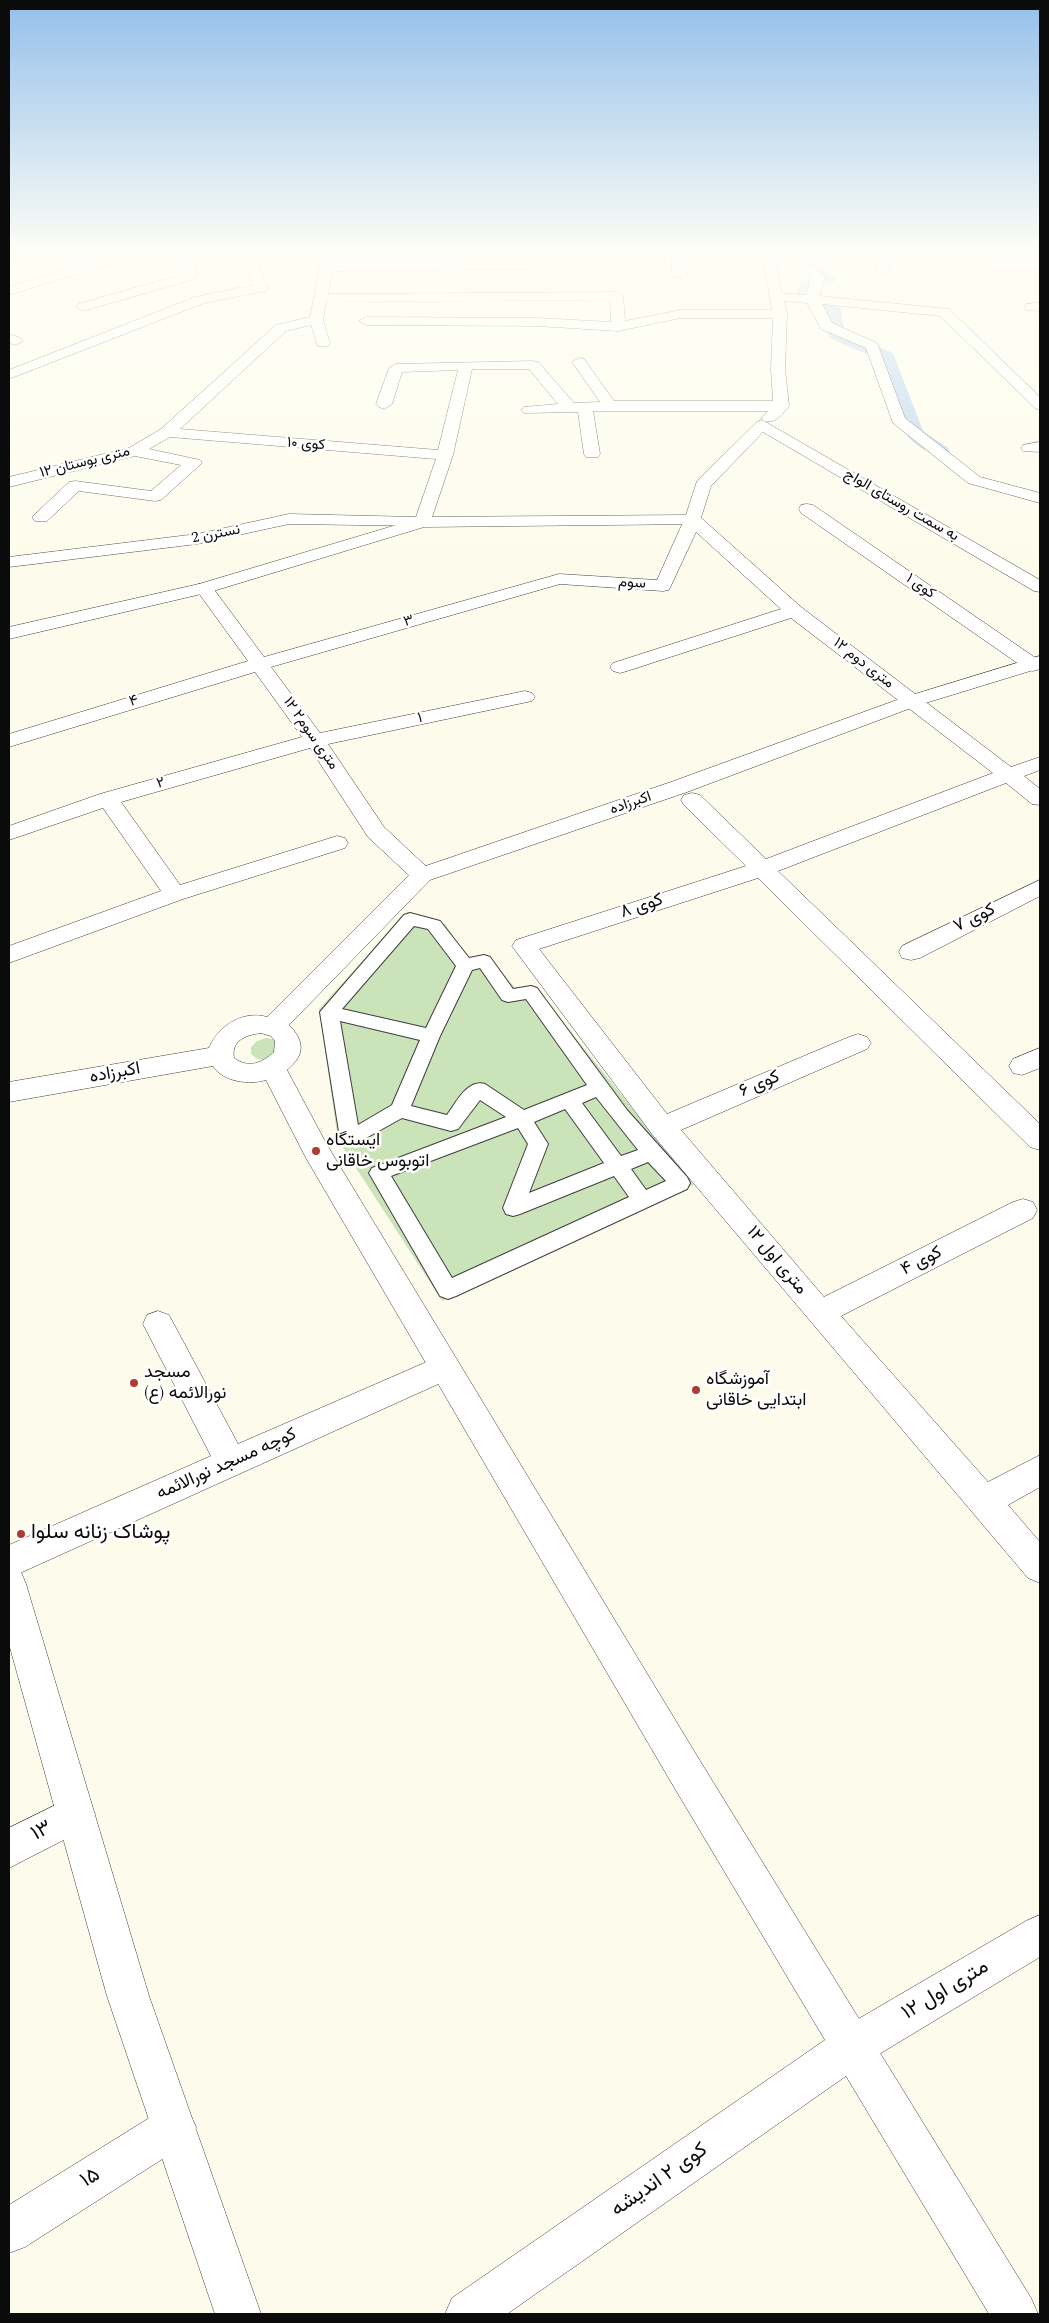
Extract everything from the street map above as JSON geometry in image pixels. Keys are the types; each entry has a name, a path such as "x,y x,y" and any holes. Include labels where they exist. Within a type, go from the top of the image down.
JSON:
{"street":[{"path":"9,375 44,361"},
{"name":"۱۲ متری بوستان","path":"9,482 135,451 167,432 244,361"},
{"path":"9,633 204,588 423,522 693,520 702,485 781,406 778,361"},
{"path":"877,361 898,420 974,480 1040,498"},
{"path":"995,361 1040,405"},
{"path":"579,362 610,406"},
{"path":"384,404 396,368 533,365 569,408"},
{"path":"423,522 445,455 466,366"},
{"path":"528,410 610,406 781,406"},
{"path":"586,407 592,454"},
{"name":"به سمت روستای الواج","path":"762,425 1040,587"},
{"name":"کوی ۱۰","path":"167,432 445,455"},
{"path":"41,518 75,486 155,496 194,463 135,451"},
{"name":"کوی ۱","path":"807,509 1036,664"},
{"name":"نسترن 2","path":"9,562 197,539 289,519 423,522"},
{"name":"سوم","path":"559,579 663,586 693,520"},
{"name":"۱۲ متری دوم","path":"693,520 794,611 1040,799"},
{"name":"۳","path":"260,664 559,579"},
{"name":"۱۲ متری سوم۲","path":"204,588 315,740 376,832 422,875"},
{"path":"620,667 794,611"},
{"name":"۴","path":"9,741 260,664"},
{"name":"اکبرزاده","path":"273,1026 422,875 679,787 912,701 1036,664"},
{"name":"۱","path":"315,740 525,697"},
{"name":"۲","path":"9,833 108,799 315,740"},
{"name":"کوی ۸","path":"524,946 761,869 1040,763"},
{"path":"108,799 175,894"},
{"path":"692,800 1040,1140"},
{"path":"9,954 175,894 337,843"},
{"name":"کوی ۷","path":"910,952 1040,887"},
{"path":"329,1012 410,919 434,925 465,965"},
{"name":"۱۲ متری اول","path":"524,946 662,1127 1040,1567"},
{"path":"465,965 484,961 508,996 531,992 599,1088 650,1153 680,1183 448,1290 379,1173 599,1088"},
{"path":"329,1012 350,1138 400,1110 431,1036 465,965"},
{"path":"329,1012 431,1036"},
{"path":"250,1025 273,1026 282,1031 288,1038 290,1046 288,1054 273,1068 261,1072 239,1072 230,1068 220,1055 224,1040 231,1033 250,1025"},
{"name":"کوی ۶","path":"662,1127 858,1042"},
{"name":"اکبرزاده","path":"9,1092 220,1055"},
{"path":"273,1068 316,1151 852,2047 1015,2314"},
{"path":"400,1110 451,1124 478,1088 522,1118 538,1144 513,1208 650,1153"},
{"path":"569,1100 642,1199"},
{"name":"کوی ۴","path":"820,1313 1023,1210"},
{"path":"158,1324 231,1462"},
{"name":"کوچه مسجد نورالائمه","path":"9,1562 445,1367"},
{"path":"985,1501 1040,1470"},
{"path":"9,1584 128,1996 238,2314"},
{"name":"۱۳","path":"9,1849 76,1814"},
{"name":"۱۲ متری اول","path":"852,2047 1040,1935"},
{"name":"کوی ۲ اندیشه","path":"468,2314 852,2047"},
{"name":"۱۵","path":"9,2231 174,2127"}],"green space":[{"path":"407,912 445,924 468,958 488,955 515,988 533,985 694,1185 442,1301 338,1140 319,1009"},
{"path":"266,1038 277,1040 283,1046 268,1061 257,1059 251,1054 251,1047 257,1041"}],"waterway":[{"path":"889,361 915,434 941,452"}],"place":[{"name":"ایستگاه اتوبوس خاقانی","path":"316,1151"},
{"name":"مسجد نورالائمه (ع)","path":"134,1383"},
{"name":"آموزشگاه ابتدایی خاقانی","path":"696,1390"},
{"name":"پوشاک زنانه سلوا","path":"21,1534"}]}
